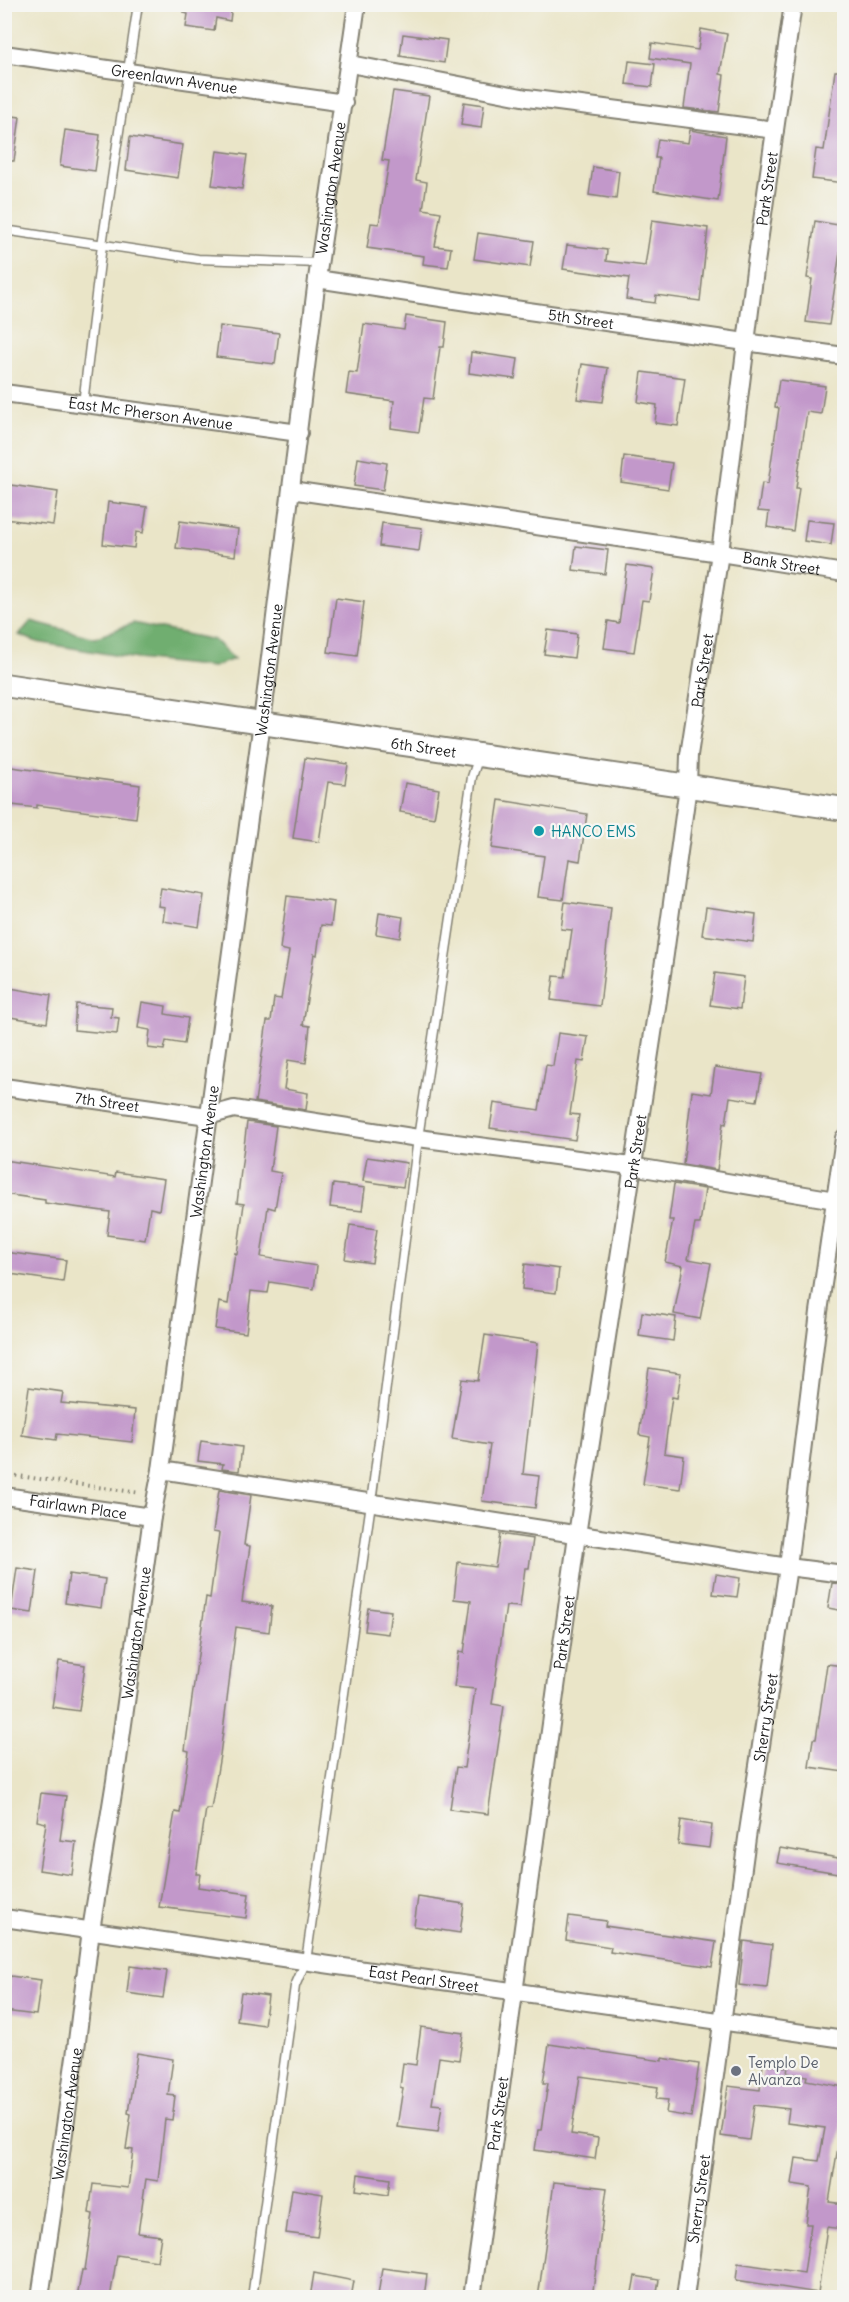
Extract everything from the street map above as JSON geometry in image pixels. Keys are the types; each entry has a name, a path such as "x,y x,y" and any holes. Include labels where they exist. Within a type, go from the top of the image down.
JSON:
{"street":[{"name":"Washington Avenue","path":"40,2298 91,1930 115,1781 152,1517 161,1470 262,722 318,271 357,4"},
{"name":"Park Street","path":"472,2298 578,1535 631,1166 665,954 688,786 689,755 720,553 746,342 793,4"},
{"name":"Greenlawn Avenue","path":"4,54 344,103"},
{"path":"350,64 527,98 775,129"},
{"name":"5th Street","path":"318,271 746,342 844,356"},
{"name":"East Mc Pherson Avenue","path":"4,393 299,433"},
{"name":"Bank Street","path":"291,490 844,573"},
{"name":"6th Street","path":"4,685 844,810"},
{"name":"7th Street","path":"4,1087 208,1116"},
{"path":"208,1116 234,1109 418,1138 631,1166 835,1200"},
{"name":"Sherry Street","path":"685,2298 775,1640 788,1567 819,1312 844,1138"},
{"path":"161,1470 844,1574"},
{"name":"Fairlawn Place","path":"4,1496 152,1517"},
{"name":"East Pearl Street","path":"4,1918 844,2039"}],"lane":[{"path":"82,404 102,245 138,4"},
{"path":"4,230 198,259 318,271"},
{"path":"252,2298 295,1986 306,1961 371,1503 418,1138 472,777 479,755"}],"path":[{"path":"4,1474 156,1495"}],"green space":[{"path":"31,621 95,638 133,623 214,640 234,659 213,667 137,659 37,642 19,635"}],"building":[{"path":"185,4 232,4 230,21 216,18 214,31 186,27 188,14 184,13"},
{"path":"701,29 727,34 720,74 724,75 719,112 684,108 690,64 650,58 652,43 698,50"},
{"path":"403,34 447,40 444,63 400,56"},
{"path":"629,61 655,64 652,87 626,84"},
{"path":"835,71 844,71 844,183 812,179 816,149 824,150"},
{"path":"393,91 429,96 416,180 427,182 423,209 441,212 435,246 451,248 448,267 423,264 424,256 367,248 371,223 379,224 389,161 382,160"},
{"path":"464,102 484,105 481,128 461,125"},
{"path":"4,115 20,117 14,161 4,161"},
{"path":"65,130 100,135 95,171 60,166"},
{"path":"690,130 726,136 718,201 654,191 659,158 655,158 658,139 688,143"},
{"path":"130,137 183,145 178,178 126,170"},
{"path":"217,151 247,155 242,189 212,185"},
{"path":"593,167 619,171 616,199 589,195"},
{"path":"652,220 708,228 700,301 656,295 655,303 626,299 629,278 563,269 567,245 607,250 606,261 645,266"},
{"path":"815,221 844,226 829,325 806,322 812,279 807,278"},
{"path":"478,233 534,241 530,267 474,259"},
{"path":"406,316 447,322 444,347 440,347 433,399 424,398 419,432 391,428 394,401 346,394 349,372 357,373 364,324 404,330"},
{"path":"220,326 279,333 275,364 216,357"},
{"path":"471,352 518,359 515,379 469,373"},
{"path":"582,364 608,368 603,402 577,399"},
{"path":"642,372 685,378 678,426 655,423 657,405 638,402"},
{"path":"779,380 825,386 821,414 807,412 796,488 799,488 793,531 767,527 769,512 758,511 762,483 768,484 779,408 775,407"},
{"path":"624,456 672,463 668,489 621,482"},
{"path":"358,458 387,463 383,490 354,486"},
{"path":"4,484 58,492 53,525 4,519"},
{"path":"108,502 147,507 143,533 136,532 134,548 103,544"},
{"path":"807,520 834,523 831,545 804,541"},
{"path":"180,521 238,529 235,556 176,548"},
{"path":"382,523 422,528 419,551 379,546"},
{"path":"576,546 608,550 605,574 573,570"},
{"path":"627,565 654,569 649,601 642,600 634,652 604,648 608,621 619,623"},
{"path":"336,598 364,602 357,656 328,652"},
{"path":"548,630 577,634 574,658 544,654"},
{"path":"305,758 348,764 345,784 328,782 319,842 293,838"},
{"path":"4,766 140,785 136,818 37,805 37,808 4,804"},
{"path":"405,783 439,789 434,818 400,812"},
{"name":"HANCO EMS","path":"499,800 587,814 580,861 569,859 563,900 538,897 544,856 492,848"},
{"path":"161,888 204,895 199,927 163,921 165,907 158,906"},
{"path":"287,896 334,902 331,926 321,925 317,955 314,954 303,1025 310,1026 306,1063 288,1060 284,1089 308,1093 306,1110 255,1102 267,1021 271,1021 274,998 281,999 289,951 280,949"},
{"path":"565,902 611,908 600,1006 551,1000 554,976 565,977 572,930 561,929"},
{"path":"706,907 756,914 753,942 702,935"},
{"path":"379,913 403,917 400,938 376,934"},
{"path":"715,973 744,977 740,1009 710,1005"},
{"path":"4,987 51,995 47,1023 4,1016"},
{"path":"142,1002 166,1006 165,1014 188,1018 184,1044 166,1041 164,1050 148,1048 150,1030 138,1028"},
{"path":"76,1004 112,1007 111,1017 119,1018 117,1034 74,1030"},
{"path":"558,1033 588,1037 584,1062 578,1061 570,1114 579,1115 575,1140 490,1128 494,1103 539,1110 546,1065 553,1066"},
{"path":"715,1067 762,1074 757,1101 730,1097 726,1124 723,1123 717,1170 683,1164 692,1091 711,1094"},
{"path":"247,1122 276,1126 270,1171 281,1173 275,1209 268,1207 261,1257 317,1266 314,1289 270,1282 268,1293 251,1291 246,1333 215,1329 219,1302 228,1304 235,1253 237,1254 244,1204 237,1203"},
{"path":"367,1157 407,1163 403,1187 363,1181"},
{"path":"4,1160 115,1177 116,1172 164,1179 159,1210 150,1208 145,1240 107,1235 110,1212 45,1203 45,1200 4,1194"},
{"path":"333,1184 365,1188 362,1211 330,1207"},
{"path":"674,1184 705,1189 700,1224 695,1224 688,1259 711,1263 700,1319 674,1314 683,1266 665,1262 673,1220 669,1220"},
{"path":"350,1225 377,1229 372,1263 345,1259"},
{"path":"4,1252 66,1260 63,1282 4,1273"},
{"path":"525,1264 559,1269 556,1293 522,1289"},
{"path":"642,1312 676,1317 673,1341 639,1336"},
{"path":"485,1335 538,1343 523,1474 539,1476 535,1508 482,1501 490,1445 452,1439 462,1379 478,1381"},
{"path":"649,1368 681,1373 677,1398 672,1397 664,1453 684,1456 680,1489 643,1484 650,1437 639,1435"},
{"path":"29,1387 63,1392 61,1403 135,1410 132,1442 57,1434 56,1440 22,1435"},
{"path":"201,1441 242,1447 239,1471 222,1469 223,1464 198,1461"},
{"path":"219,1490 251,1495 244,1545 250,1546 242,1602 272,1606 269,1632 236,1627 220,1755 211,1809 206,1809 196,1874 200,1874 198,1887 249,1894 246,1918 159,1907 175,1812 180,1813 189,1751 185,1750 192,1698 206,1597 210,1598 219,1533 213,1532"},
{"path":"500,1534 533,1539 529,1568 525,1568 520,1607 506,1606 492,1704 504,1706 488,1814 450,1809 456,1767 464,1768 475,1689 454,1687 459,1652 464,1653 471,1601 454,1599 458,1562 495,1567"},
{"path":"17,1568 38,1571 32,1613 11,1610"},
{"path":"69,1574 105,1579 101,1608 65,1603"},
{"path":"716,1574 740,1578 737,1597 713,1594"},
{"path":"832,1583 844,1584 844,1611 828,1608"},
{"path":"368,1608 391,1611 388,1634 365,1631"},
{"path":"59,1661 85,1665 79,1711 52,1707"},
{"path":"827,1664 844,1666 844,1772 809,1767 813,1739 816,1739"},
{"path":"41,1793 66,1796 60,1840 76,1842 72,1875 39,1870 46,1823 37,1821"},
{"path":"681,1820 712,1825 709,1848 678,1844"},
{"path":"780,1848 844,1859 844,1874 777,1863"},
{"path":"418,1897 464,1904 460,1933 414,1926"},
{"path":"569,1916 606,1921 605,1926 716,1942 712,1967 610,1952 611,1947 566,1940"},
{"path":"744,1941 772,1945 767,1988 739,1985"},
{"path":"130,1966 167,1971 163,1998 127,1993"},
{"path":"10,1976 41,1980 36,2015 4,2011 4,1988 8,1989"},
{"path":"241,1992 268,1996 264,2025 237,2021"},
{"path":"421,2027 463,2033 459,2060 439,2057 432,2104 442,2105 438,2132 397,2127 403,2088 400,2087 403,2063 416,2065"},
{"path":"549,2044 662,2061 662,2058 699,2064 691,2117 666,2113 668,2100 656,2099 658,2087 580,2076 571,2134 598,2138 595,2159 535,2150 538,2130 541,2130 548,2083 543,2083"},
{"path":"137,2053 173,2059 168,2095 175,2096 172,2120 165,2119 158,2181 146,2179 138,2233 161,2236 157,2261 117,2255 110,2298 77,2298 82,2270 85,2270 93,2214 89,2213 93,2184 128,2188 133,2150 126,2149 131,2114 128,2113"},
{"path":"763,2064 788,2067 787,2073 807,2076 806,2080 844,2087 844,2110 829,2202 844,2204 843,2229 827,2227 818,2293 736,2280 738,2263 804,2273 811,2224 806,2224 811,2187 792,2184 796,2158 819,2161 825,2128 787,2123 789,2109 754,2105 749,2140 721,2136 728,2086 760,2090"},
{"path":"358,2174 390,2179 388,2195 356,2190"},
{"path":"554,2182 607,2188 592,2298 538,2298"},
{"path":"292,2189 323,2194 317,2237 286,2233"},
{"path":"382,2268 427,2274 424,2298 378,2296"},
{"path":"314,2273 354,2281 351,2298 310,2298"},
{"path":"635,2276 659,2280 656,2298 631,2298"}],"place":[{"name":"HANCO EMS","path":"539,831"},
{"name":"Templo De Alvanza","path":"736,2071"}]}
